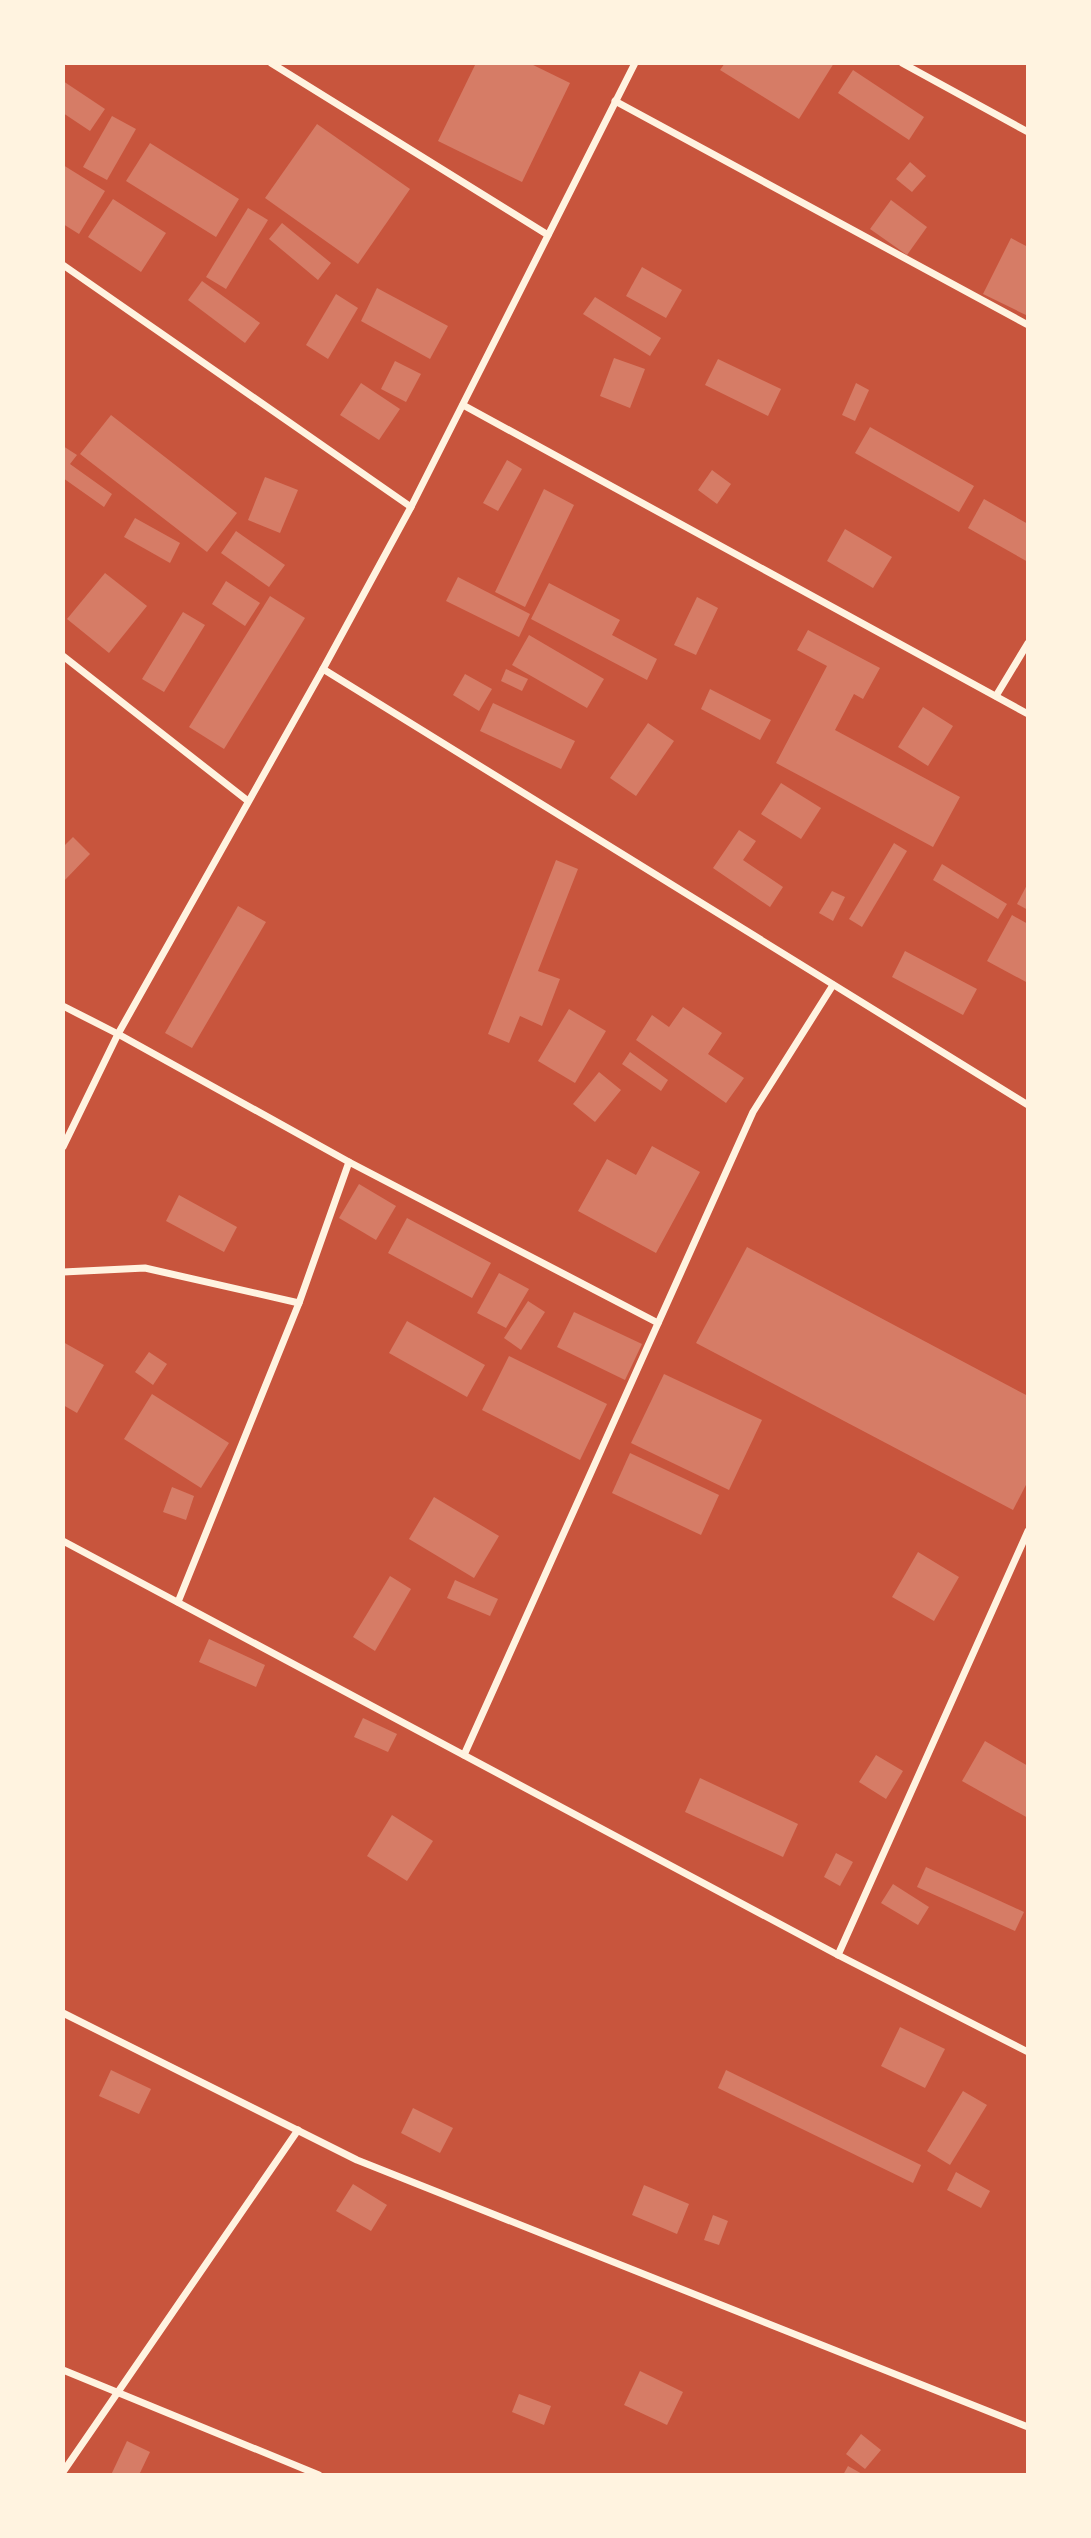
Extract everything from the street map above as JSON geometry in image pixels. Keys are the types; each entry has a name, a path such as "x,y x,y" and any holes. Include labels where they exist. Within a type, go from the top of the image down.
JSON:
{"street":[{"path":"271,63 548,235"},
{"path":"63,1147 118,1034 411,507 635,63"},
{"path":"902,63 1028,132"},
{"path":"615,101 1028,326"},
{"path":"63,265 411,507"},
{"path":"463,405 1028,714"},
{"path":"996,696 1028,643"},
{"path":"63,656 248,801"},
{"path":"323,668 1028,1105"},
{"path":"464,1755 753,1112 834,985"},
{"path":"63,1006 349,1162 658,1323"},
{"path":"178,1602 299,1303 349,1162"},
{"path":"63,1272 145,1268 299,1303"},
{"path":"838,1955 1028,1531"},
{"path":"63,1541 838,1955 1028,2052"},
{"path":"63,2013 357,2160 1028,2427"},
{"path":"63,2472 298,2130"},
{"path":"63,2370 319,2475"}],"building":[{"path":"476,63 529,63 570,83 522,182 438,141"},
{"path":"725,63 834,63 799,119 720,70"},
{"path":"853,70 924,117 909,140 838,93"},
{"path":"63,81 105,109 90,131 63,113"},
{"path":"112,116 136,129 107,180 83,167"},
{"path":"317,124 410,189 358,264 265,198"},
{"path":"150,143 239,199 216,237 126,181"},
{"path":"910,162 926,176 912,192 896,179"},
{"path":"63,165 105,191 79,234 63,224"},
{"path":"113,199 166,233 141,272 88,237"},
{"path":"891,200 927,227 907,255 870,229"},
{"path":"248,208 268,220 226,289 206,277"},
{"path":"282,223 331,263 318,280 269,239"},
{"path":"1011,238 1028,247 1028,316 983,294"},
{"path":"642,267 682,290 666,318 626,296"},
{"path":"202,281 260,323 245,343 188,300"},
{"path":"377,288 448,326 430,359 361,321"},
{"path":"336,294 358,308 328,359 306,345"},
{"path":"595,297 661,338 650,356 583,314"},
{"path":"614,358 645,369 630,408 600,396"},
{"path":"718,359 781,389 768,416 705,385"},
{"path":"395,361 421,374 406,402 381,389"},
{"path":"361,383 400,409 379,440 340,415"},
{"path":"856,383 869,390 855,421 842,415"},
{"path":"111,415 237,513 207,552 80,454"},
{"path":"870,427 974,486 959,512 855,453"},
{"path":"63,446 77,455 70,464 112,494 104,507 63,478"},
{"path":"507,460 522,469 498,511 483,503"},
{"path":"712,470 731,484 717,504 698,490"},
{"path":"265,477 298,490 280,533 248,520"},
{"path":"544,489 574,505 525,607 495,592"},
{"path":"984,499 1028,524 1028,562 968,528"},
{"path":"135,518 180,543 170,563 124,537"},
{"path":"845,529 892,557 873,588 827,561"},
{"path":"236,531 285,565 269,587 221,553"},
{"path":"105,573 147,606 109,653 67,619"},
{"path":"458,577 530,614 519,637 446,601"},
{"path":"226,581 260,603 245,626 212,604"},
{"path":"549,583 620,620 612,635 657,659 647,680 531,619"},
{"path":"270,596 305,618 224,749 189,727"},
{"path":"697,597 718,608 696,655 674,645"},
{"path":"183,612 205,625 164,692 142,679"},
{"path":"808,630 880,668 863,699 854,694 835,730 960,797 933,847 776,763 827,666 797,650"},
{"path":"529,635 604,679 587,708 512,665"},
{"path":"506,669 528,679 522,691 501,681"},
{"path":"465,674 492,689 479,711 453,695"},
{"path":"710,689 771,720 760,740 701,709"},
{"path":"493,703 575,741 561,769 480,731"},
{"path":"923,707 953,726 928,766 898,747"},
{"path":"648,723 674,741 636,796 610,778"},
{"path":"781,783 821,808 801,839 761,814"},
{"path":"739,830 756,841 743,860 783,887 770,907 713,868"},
{"path":"73,837 90,854 63,882 63,847"},
{"path":"894,843 907,851 862,927 849,919"},
{"path":"556,860 578,869 538,971 560,979 542,1026 520,1016 509,1043 488,1034"},
{"path":"942,864 1007,904 998,919 933,880"},
{"path":"1028,883 1028,910 1017,904"},
{"path":"832,891 845,897 833,921 819,913"},
{"path":"238,906 266,922 192,1048 165,1033"},
{"path":"1012,915 1028,924 1028,983 987,961"},
{"path":"905,951 977,989 963,1015 892,977"},
{"path":"683,1007 722,1033 708,1054 744,1078 726,1103 636,1040 652,1015 669,1027"},
{"path":"569,1009 606,1031 575,1083 538,1061"},
{"path":"630,1052 668,1080 661,1091 622,1064"},
{"path":"599,1072 621,1090 595,1122 573,1104"},
{"path":"652,1146 700,1172 656,1253 578,1211 607,1159 636,1175"},
{"path":"359,1184 396,1206 376,1240 339,1218"},
{"path":"179,1195 237,1227 224,1252 166,1221"},
{"path":"407,1218 491,1263 472,1298 388,1253"},
{"path":"747,1247 1028,1396 1028,1481 1013,1510 696,1343"},
{"path":"499,1273 529,1289 506,1328 477,1313"},
{"path":"528,1301 545,1312 521,1350 504,1338"},
{"path":"574,1312 642,1344 625,1380 557,1347"},
{"path":"407,1321 485,1365 467,1397 389,1353"},
{"path":"63,1342 104,1365 77,1413 63,1405"},
{"path":"149,1352 167,1364 153,1385 135,1372"},
{"path":"509,1356 607,1404 580,1460 482,1410"},
{"path":"664,1374 762,1420 729,1490 631,1443"},
{"path":"152,1394 229,1443 201,1488 124,1439"},
{"path":"630,1453 719,1495 701,1535 612,1493"},
{"path":"172,1487 194,1496 186,1520 163,1512"},
{"path":"434,1497 499,1536 474,1578 409,1539"},
{"path":"918,1552 959,1577 934,1621 892,1597"},
{"path":"390,1576 411,1589 375,1651 353,1637"},
{"path":"455,1580 498,1599 490,1616 447,1598"},
{"path":"209,1639 265,1665 256,1687 199,1662"},
{"path":"363,1718 397,1734 388,1752 354,1737"},
{"path":"985,1741 1028,1766 1028,1818 962,1781"},
{"path":"876,1755 903,1771 886,1799 859,1782"},
{"path":"700,1778 798,1824 783,1857 685,1812"},
{"path":"392,1815 433,1841 407,1881 367,1856"},
{"path":"836,1853 853,1862 840,1886 824,1877"},
{"path":"926,1867 1024,1912 1015,1931 917,1887"},
{"path":"893,1884 929,1907 918,1925 881,1903"},
{"path":"900,2027 945,2049 925,2088 881,2066"},
{"path":"111,2070 151,2089 139,2114 99,2096"},
{"path":"726,2070 921,2165 913,2183 718,2088"},
{"path":"963,2091 987,2105 950,2165 927,2151"},
{"path":"413,2108 453,2128 440,2153 401,2133"},
{"path":"956,2172 990,2191 981,2208 947,2190"},
{"path":"353,2184 387,2205 371,2231 336,2211"},
{"path":"644,2185 689,2204 677,2234 632,2215"},
{"path":"713,2215 728,2221 719,2245 704,2240"},
{"path":"640,2371 683,2392 667,2425 624,2405"},
{"path":"519,2394 551,2406 544,2425 512,2412"},
{"path":"861,2434 881,2450 865,2469 846,2454"},
{"path":"127,2441 150,2452 139,2475 111,2475"},
{"path":"848,2466 864,2475 843,2475"}]}
